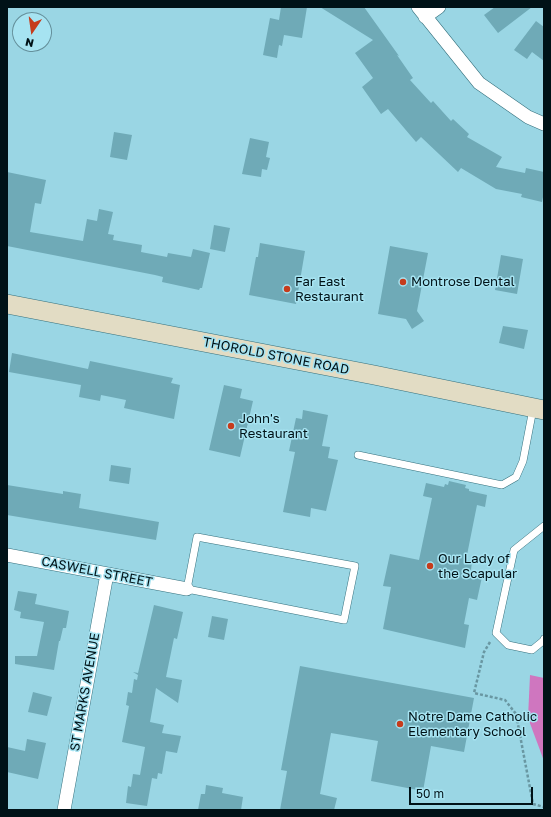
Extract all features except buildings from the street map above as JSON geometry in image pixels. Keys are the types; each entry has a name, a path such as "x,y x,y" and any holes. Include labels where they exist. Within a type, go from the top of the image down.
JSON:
{"main road":[{"name":"THOROLD STONE ROAD","path":"7,304 374,375 539,409"}],"street":[{"path":"440,7 421,12 479,83 528,117 544,124"},
{"name":"CASWELL STREET","path":"7,555 187,589"},
{"name":"ST MARKS AVENUE","path":"64,810 107,574"}],"lane":[{"path":"358,455 502,485 516,477 523,461 539,409"},
{"path":"544,526 514,550 496,633 508,645 532,650 544,639"},
{"path":"197,537 355,566 344,620 187,589 197,537"}],"path":[{"path":"496,633 484,652 474,693 505,700 516,714 533,804 544,808"}],"shaded area":[{"path":"530,675 544,678 544,761 528,718"}],"place":[{"name":"Montrose Dental","path":"403,282"},
{"name":"Far East Restaurant","path":"287,289"},
{"name":"John's Restaurant","path":"231,426"},
{"name":"Our Lady of the Scapular","path":"430,566"},
{"name":"Notre Dame Catholic Elementary School","path":"400,724"}]}
